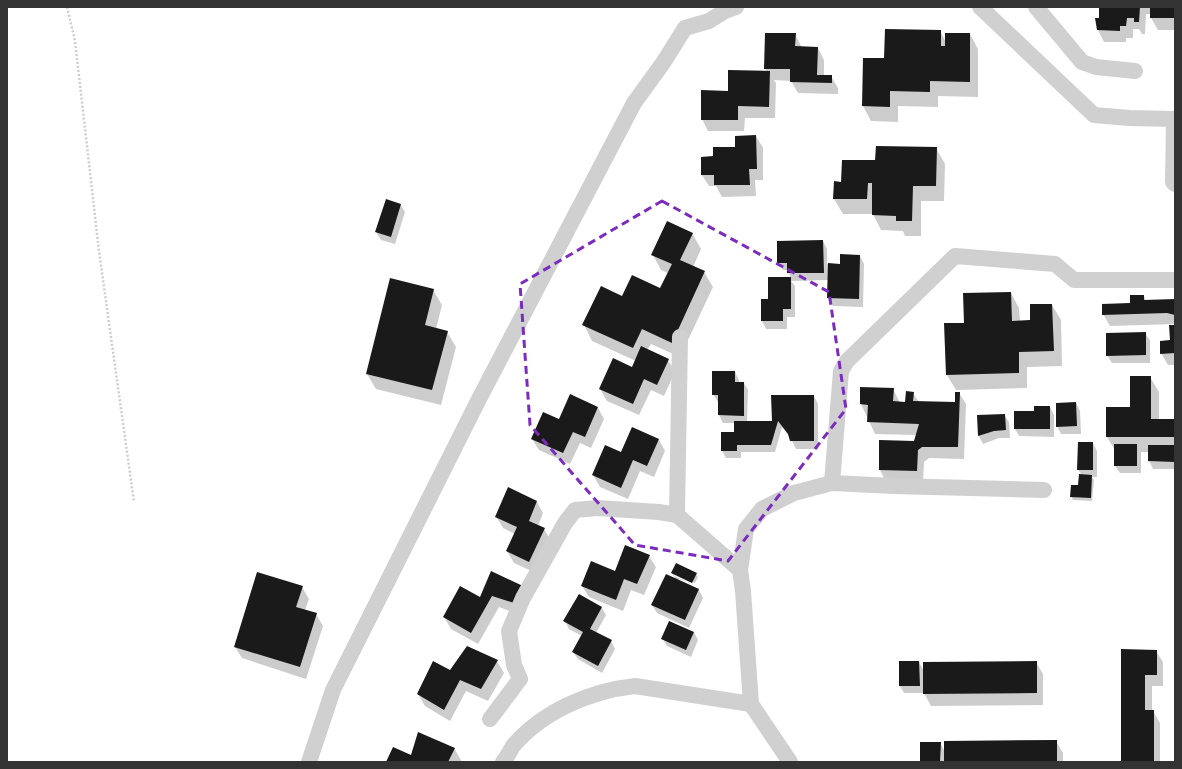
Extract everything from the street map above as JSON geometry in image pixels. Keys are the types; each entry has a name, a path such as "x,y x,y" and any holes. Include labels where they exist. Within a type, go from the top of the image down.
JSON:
{"street":[{"path":"309,762 333,690 479,399 634,103 663,63 685,28 709,21 725,10 736,7"},
{"path":"980,7 1094,115 1174,119 1173,182 1175,184"},
{"path":"1036,7 1082,62 1096,67 1135,71"},
{"path":"832,483 841,371 847,361 955,256 1055,264 1074,280 1175,280"},
{"path":"677,515 680,337"},
{"path":"790,762 751,704 743,591 740,570 746,529 762,509 794,493 832,483 1044,490"},
{"path":"490,719 520,679 514,664 509,631 523,598 565,523 575,510 597,508 659,512 677,515 740,570"},
{"path":"503,762 513,746 549,715 583,698 616,688 635,686 751,704"}],"path":[{"path":"67,7 75,41 99,251 134,502"}],"highlighted area":[{"path":"662,201 829,292 846,409 728,561 635,545 530,425 520,284"}],"building":[{"path":"1099,7 1140,7 1139,22 1134,22 1134,18 1127,18 1126,26 1120,26 1120,31 1097,30 1095,18 1099,18"},
{"path":"1150,7 1175,7 1175,18 1150,18"},
{"path":"885,29 941,30 941,46 945,46 945,33 970,33 970,82 930,81 930,92 890,91 890,107 862,106 863,58 884,58"},
{"path":"765,33 796,33 795,46 818,47 817,75 832,75 832,83 790,82 790,69 764,69"},
{"path":"728,70 770,71 769,107 738,106 738,120 701,120 701,90 728,91"},
{"path":"756,135 757,169 749,169 750,185 714,185 714,175 701,175 701,157 713,156 713,147 735,147 735,136"},
{"path":"876,146 937,147 936,186 913,186 912,221 896,221 896,216 872,215 872,183 868,183 867,199 833,199 834,181 841,182 842,160 875,160"},
{"path":"386,199 401,204 391,237 375,232"},
{"path":"667,221 693,233 680,260 705,271 672,343 642,329 633,348 582,325 601,286 622,296 632,275 660,288 672,264 651,255"},
{"path":"823,240 824,273 787,273 787,263 777,263 777,241"},
{"path":"840,254 860,255 859,299 827,298 828,263 840,264"},
{"path":"768,277 791,277 791,309 783,309 783,321 761,321 761,299 768,299"},
{"path":"390,278 434,289 425,325 448,331 432,390 366,374"},
{"path":"1011,292 1012,321 1030,320 1030,304 1052,304 1054,351 1019,352 1019,373 946,375 944,323 964,323 963,293"},
{"path":"1130,295 1144,295 1144,300 1175,299 1175,315 1167,313 1102,315 1102,304 1130,303"},
{"path":"1169,325 1175,325 1175,353 1160,354 1160,341 1170,340"},
{"path":"1146,332 1146,355 1106,356 1106,333"},
{"path":"641,346 669,359 657,385 644,379 633,404 599,389 613,358 632,367"},
{"path":"712,371 735,371 735,382 744,382 744,416 718,415 718,395 712,395"},
{"path":"1130,376 1151,376 1151,419 1175,419 1175,437 1106,437 1106,407 1130,407"},
{"path":"860,387 894,388 893,401 905,402 906,391 914,392 913,401 955,402 955,392 960,392 958,447 922,447 918,450 917,471 879,470 879,440 914,441 919,424 867,422 868,405 860,404"},
{"path":"570,394 598,407 585,437 573,432 563,453 531,439 543,412 559,419"},
{"path":"771,395 814,395 814,441 790,441 788,434 778,421 771,445 737,445 737,451 721,451 721,432 734,432 734,421 772,421"},
{"path":"1076,402 1077,426 1056,427 1056,403"},
{"path":"1034,406 1050,406 1050,429 1014,429 1014,411 1034,411"},
{"path":"1005,414 1006,430 994,431 978,436 977,415"},
{"path":"632,427 659,439 647,466 633,460 621,488 592,475 605,445 621,452"},
{"path":"1078,442 1093,442 1093,470 1077,470"},
{"path":"1114,444 1137,444 1137,466 1114,466"},
{"path":"1148,445 1175,445 1175,462 1148,461"},
{"path":"1079,474 1092,475 1091,498 1070,497 1071,485 1078,485"},
{"path":"508,487 537,501 529,521 545,528 529,562 506,551 517,527 495,517"},
{"path":"625,545 650,555 637,584 624,579 616,600 581,586 591,561 615,571"},
{"path":"676,563 697,573 692,583 671,573"},
{"path":"491,571 523,586 514,603 492,596 471,633 443,617 460,586 480,597"},
{"path":"257,572 303,586 296,607 317,613 300,667 234,647"},
{"path":"666,574 699,589 685,620 651,605"},
{"path":"579,594 602,607 590,629 612,640 598,666 572,652 583,632 563,621"},
{"path":"669,621 694,632 686,650 661,639"},
{"path":"467,646 498,660 481,689 460,680 444,710 417,694 433,661 450,670"},
{"path":"1121,649 1157,650 1157,675 1145,675 1145,710 1154,710 1154,762 1121,762"},
{"path":"899,661 919,661 920,686 899,686"},
{"path":"1037,661 1037,693 923,694 923,662"},
{"path":"418,732 455,748 448,762 386,762 393,747 411,755"},
{"path":"1057,740 1057,762 944,762 944,741"},
{"path":"920,742 941,742 940,762 920,762"}]}
